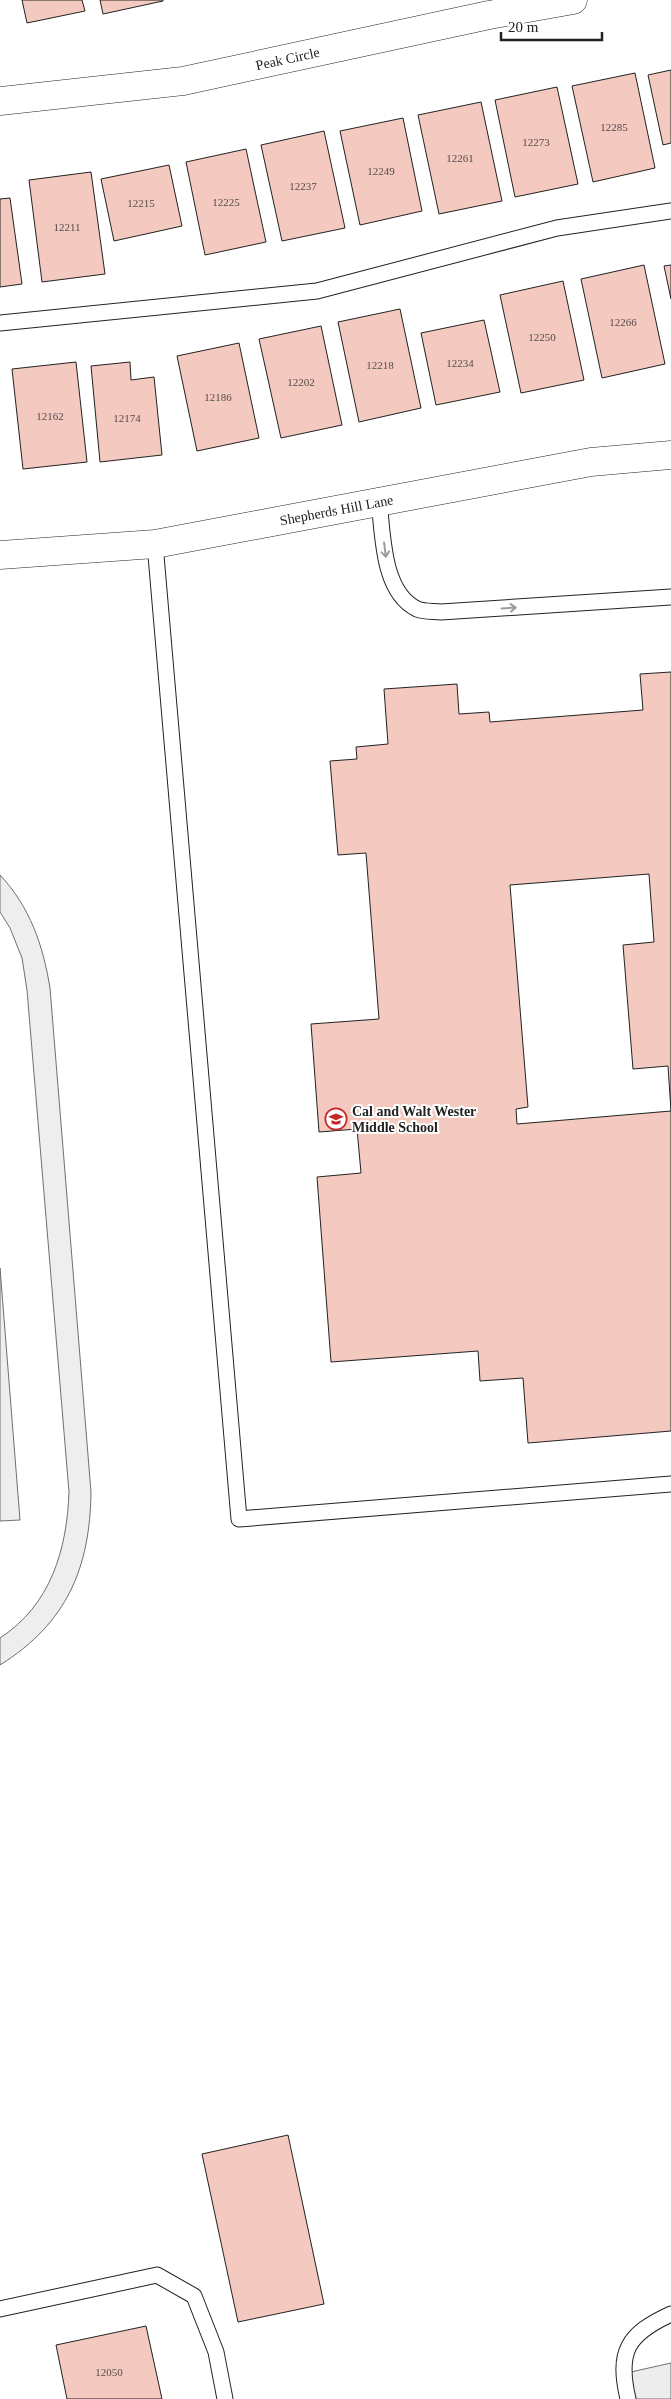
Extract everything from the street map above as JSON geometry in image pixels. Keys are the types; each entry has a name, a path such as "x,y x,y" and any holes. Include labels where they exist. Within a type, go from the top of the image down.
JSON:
{"street":[{"name":"Peak Circle","path":"0,101 183,81 489,15 573,0"},
{"name":"Shepherds Hill Lane","path":"0,555 155,544 591,462 671,455"}],"lane":[{"path":"0,323 317,291 557,228 671,211"},
{"path":"379,502 387,569 405,598 418,609 441,612 671,597"},
{"path":"155,544 239,1519 671,1484"},
{"path":"0,2309 157,2275 194,2296 216,2352 225,2399"},
{"path":"628,2399 622,2374 629,2345 654,2323 671,2314"}],"shaded area":[{"path":"0,875 19,900 34,927 50,988 91,1492 90,1520 86,1545 70,1591 58,1612 42,1631 23,1649 0,1665 0,1638 18,1625 32,1609 44,1592 53,1574 65,1534 69,1492 27,990 22,958 10,928 0,912"},
{"path":"0,1268 20,1520 0,1521"},
{"path":"671,2363 671,2399 628,2399 622,2374"}],"building":[{"path":"22,0 82,0 85,11 27,23"},
{"path":"100,0 163,0 163,1 103,14"},
{"path":"671,70 671,143 663,145 648,75"},
{"path":"635,73 655,168 593,182 572,86"},
{"path":"557,87 578,184 515,197 495,100"},
{"path":"481,102 502,201 439,214 418,115"},
{"path":"403,118 422,211 360,225 340,131"},
{"path":"324,131 345,228 282,241 261,145"},
{"path":"246,149 266,242 205,255 186,162"},
{"path":"169,165 182,226 114,241 101,179"},
{"path":"91,172 105,274 42,282 29,180"},
{"path":"10,198 22,284 0,287 0,199"},
{"path":"644,265 665,364 602,378 581,279"},
{"path":"671,265 671,299 664,266"},
{"path":"563,281 584,380 521,393 500,295"},
{"path":"400,309 421,408 359,422 338,322"},
{"path":"484,320 500,392 436,405 421,333"},
{"path":"321,326 342,425 281,438 259,339"},
{"path":"239,343 259,438 197,451 177,356"},
{"path":"76,362 87,462 23,469 12,369"},
{"path":"130,362 131,380 154,377 162,455 100,462 91,366"},
{"path":"671,672 671,1111 671,1431 528,1443 523,1378 480,1381 478,1351 331,1362 317,1177 361,1173 357,1129 319,1132 311,1024 379,1019 366,853 338,855 330,761 357,759 356,747 388,744 384,689 457,684 459,714 489,712 490,722 643,710 640,674","holes":["649,874 654,942 623,945 633,1069 668,1066 671,1111 517,1124 516,1109 528,1107 510,885"]},
{"path":"288,2135 324,2304 238,2322 202,2154"},
{"path":"146,2326 162,2399 67,2399 56,2345"}],"place":[{"name":"Cal and Walt Wester Middle School","path":"336,1119"}]}
